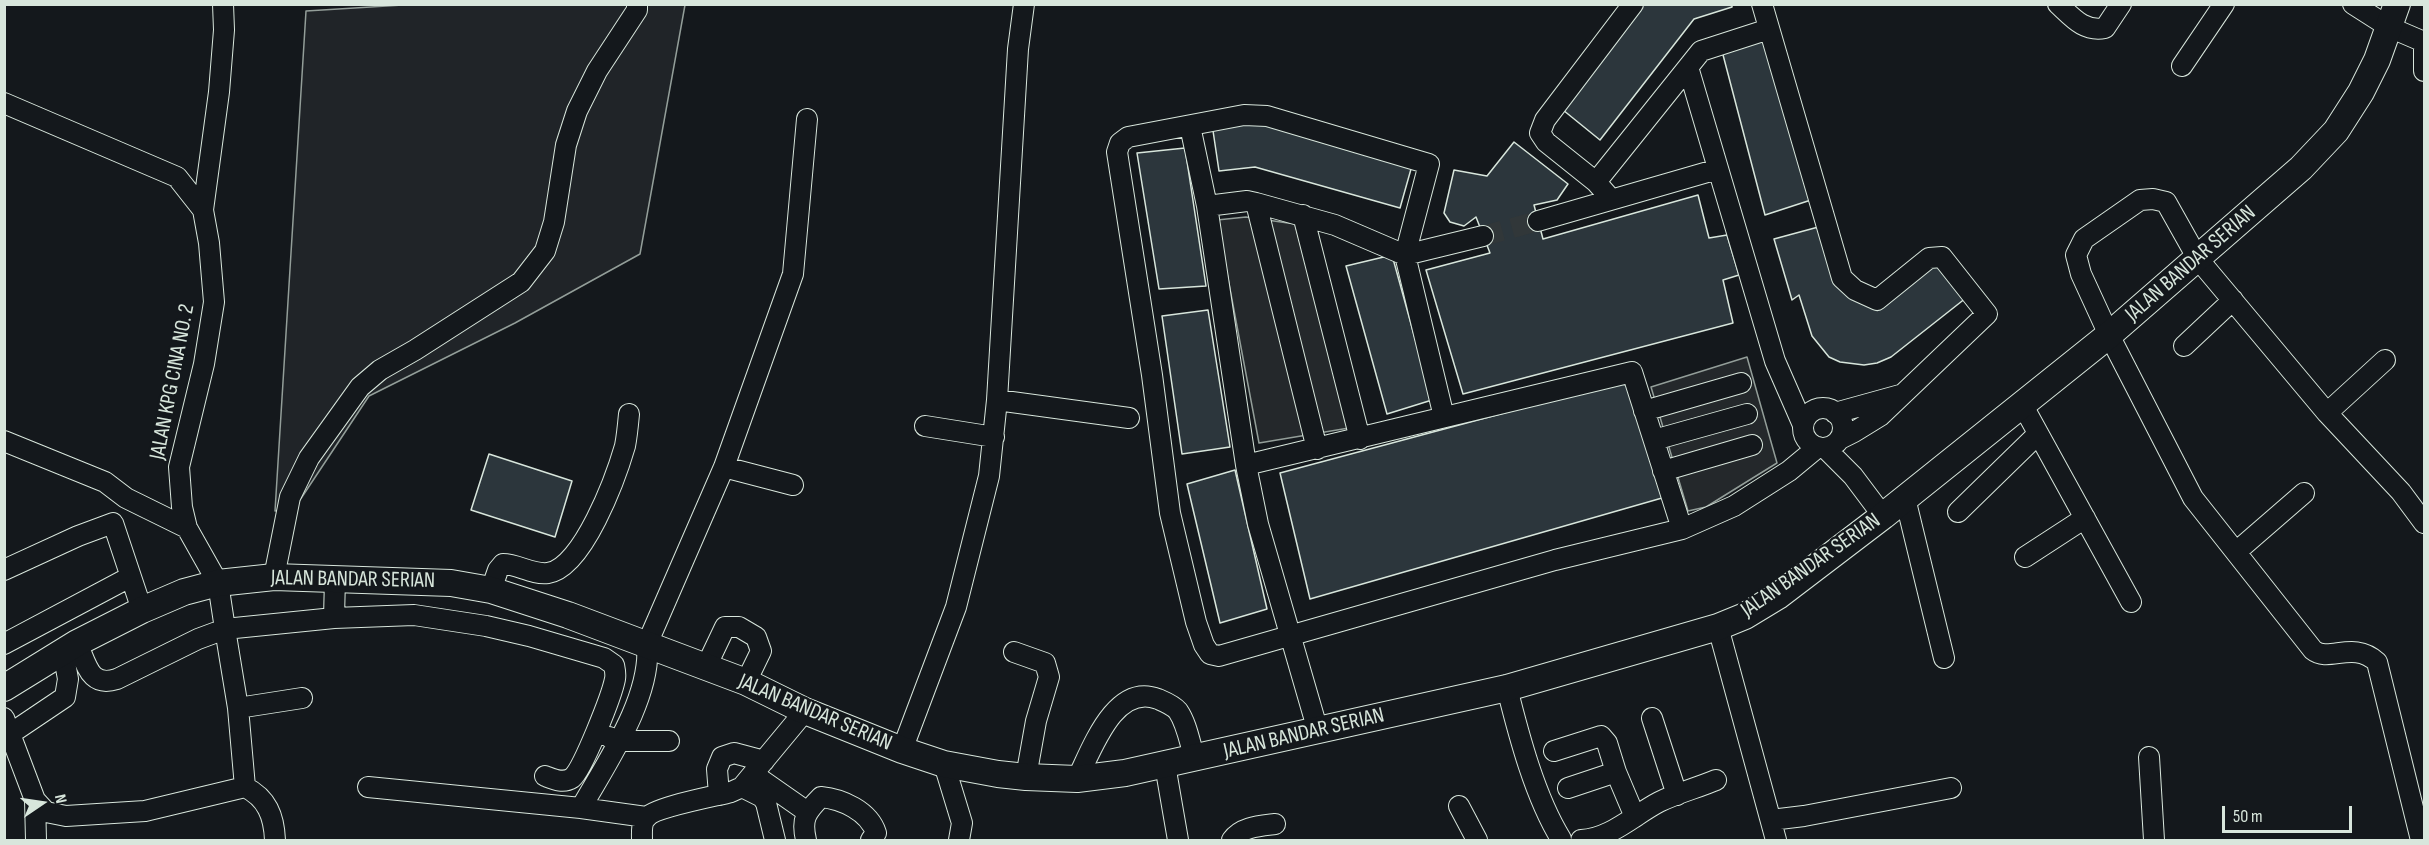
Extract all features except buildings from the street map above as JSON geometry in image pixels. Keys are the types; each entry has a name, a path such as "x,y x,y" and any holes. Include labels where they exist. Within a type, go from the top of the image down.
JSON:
{"main road":[{"name":"JALAN BANDAR SERIAN","path":"4,688 70,647 142,610 184,592 219,583 273,577 419,581 451,583 491,590 647,644 746,682 805,711 902,750 944,764 1026,777 1077,778 1125,773 1507,688 1718,627 1745,616 1778,596 1883,516 2109,335 2301,168 2336,131 2361,92 2378,60 2393,16"}],"street":[{"path":"203,210 219,92 224,30 223,4"},
{"path":"273,577 290,497 309,458 360,387 380,370 521,282 545,251 554,222 566,145 577,111 597,71 636,10 637,4"},
{"path":"902,750 956,607 989,476 997,400 1018,49 1024,4"},
{"path":"1611,199 1596,182 1546,142 1540,133 1545,120 1633,4"},
{"path":"1762,4 1842,278 1855,290 1877,300 1929,258 1942,257 1987,314 1880,416 1854,432 1821,440"},
{"path":"2058,4 2084,28 2095,30 2105,28 2121,4"},
{"path":"2182,66 2224,4"},
{"path":"2353,4 2393,16 2424,49 2424,70"},
{"path":"1596,182 1701,51 1769,29"},
{"path":"1688,67 1775,361 1821,440"},
{"path":"4,103 177,177 203,210"},
{"path":"1444,417 1405,255 1429,164 1267,116 1244,115 1128,138 1120,143 1117,152 1152,375 1170,513 1196,622 1204,645 1210,654 1219,656 1555,560 1682,529 1734,506 1789,471 1821,440 1842,425 1775,361"},
{"path":"581,808 633,710 646,674 647,644 724,466 793,274 807,118"},
{"path":"1190,126 1207,206 1246,465 1258,524 1318,730"},
{"path":"1538,221 1718,169"},
{"path":"2421,840 2377,662 2368,654 2351,650 2323,655 2317,653 2193,498 2109,335 2081,274 2076,255 2084,239 2140,200 2153,199 2166,202 2198,259 2327,413 2401,492 2424,523"},
{"path":"1207,206 1246,201 1256,203 1335,225 1405,255 1483,236"},
{"path":"1256,203 1317,449"},
{"name":"JALAN KPG CINA NO. 2","path":"187,528 182,507 179,467 204,364 214,302 209,243 203,210"},
{"path":"1303,215 1360,439"},
{"path":"2184,346 2233,300"},
{"path":"2327,413 2385,360"},
{"path":"1246,465 1632,372 1682,529"},
{"path":"1644,411 1741,383"},
{"path":"1883,516 1821,440 1807,416 1902,394"},
{"path":"997,400 1128,418"},
{"path":"2022,405 2131,602"},
{"path":"491,590 498,570 503,564 511,564 546,574 565,565 580,548 609,491 625,446 630,414"},
{"path":"1654,440 1747,414"},
{"path":"925,426 993,437"},
{"path":"1958,512 2038,434"},
{"path":"4,441 105,482 126,498 187,528 219,583 238,708 245,787"},
{"path":"1663,471 1752,444"},
{"path":"724,466 793,485"},
{"path":"2236,552 2304,493"},
{"path":"4,570 78,536 113,523 126,498"},
{"path":"1905,498 1944,658"},
{"path":"2025,557 2085,518"},
{"path":"113,523 142,610"},
{"path":"4,644 130,577"},
{"path":"334,618 335,578"},
{"path":"414,615 419,581"},
{"path":"529,636 541,606"},
{"path":"70,647 97,681 106,682 225,628 334,618 414,615 486,626 604,658 614,665 616,676 579,768 571,778 563,781 545,776"},
{"path":"706,667 725,627 739,627 756,637 761,651 746,682"},
{"path":"1718,627 1776,840"},
{"path":"36,840 35,800 8,725 64,697 68,679 70,647"},
{"path":"1014,652 1045,663 1049,677 1036,721 1026,777"},
{"path":"1507,688 1522,745 1550,822 1564,840"},
{"path":"1077,778 1102,728 1125,700 1149,695 1176,708 1195,759"},
{"path":"238,708 302,698"},
{"path":"642,840 642,829 646,817 657,810 719,795 753,774 805,711"},
{"path":"1652,718 1677,795"},
{"path":"595,732 618,741 669,741"},
{"path":"1554,751 1601,736 1607,743 1616,772 1635,817"},
{"path":"719,795 717,769 722,757 734,753 753,774 806,812"},
{"path":"2149,757 2154,840"},
{"path":"944,764 962,823 959,840"},
{"path":"1165,765 1178,840"},
{"path":"1568,788 1616,772"},
{"path":"753,774 766,803 775,840"},
{"path":"1581,840 1608,837 1660,802 1716,780"},
{"path":"35,800 46,812 66,816 145,811 245,787 257,793 269,807 275,840"},
{"path":"368,787 581,808 646,817"},
{"path":"1771,820 1804,816 1951,788"},
{"path":"806,840 803,829 806,812 820,797 854,808 872,822 876,833 871,840"},
{"path":"1459,806 1477,840"},
{"path":"1232,840 1237,833 1254,827 1275,824"}],"shaded area":[{"path":"419,4 685,5 640,254 515,323 369,396 294,509 275,511 306,11"},
{"path":"1246,217 1295,224 1349,428 1259,443 1217,220"},
{"path":"1747,357 1777,463 1706,507 1688,511 1651,387"}],"tunnel":[{"path":"1483,236 1538,221"}]}
